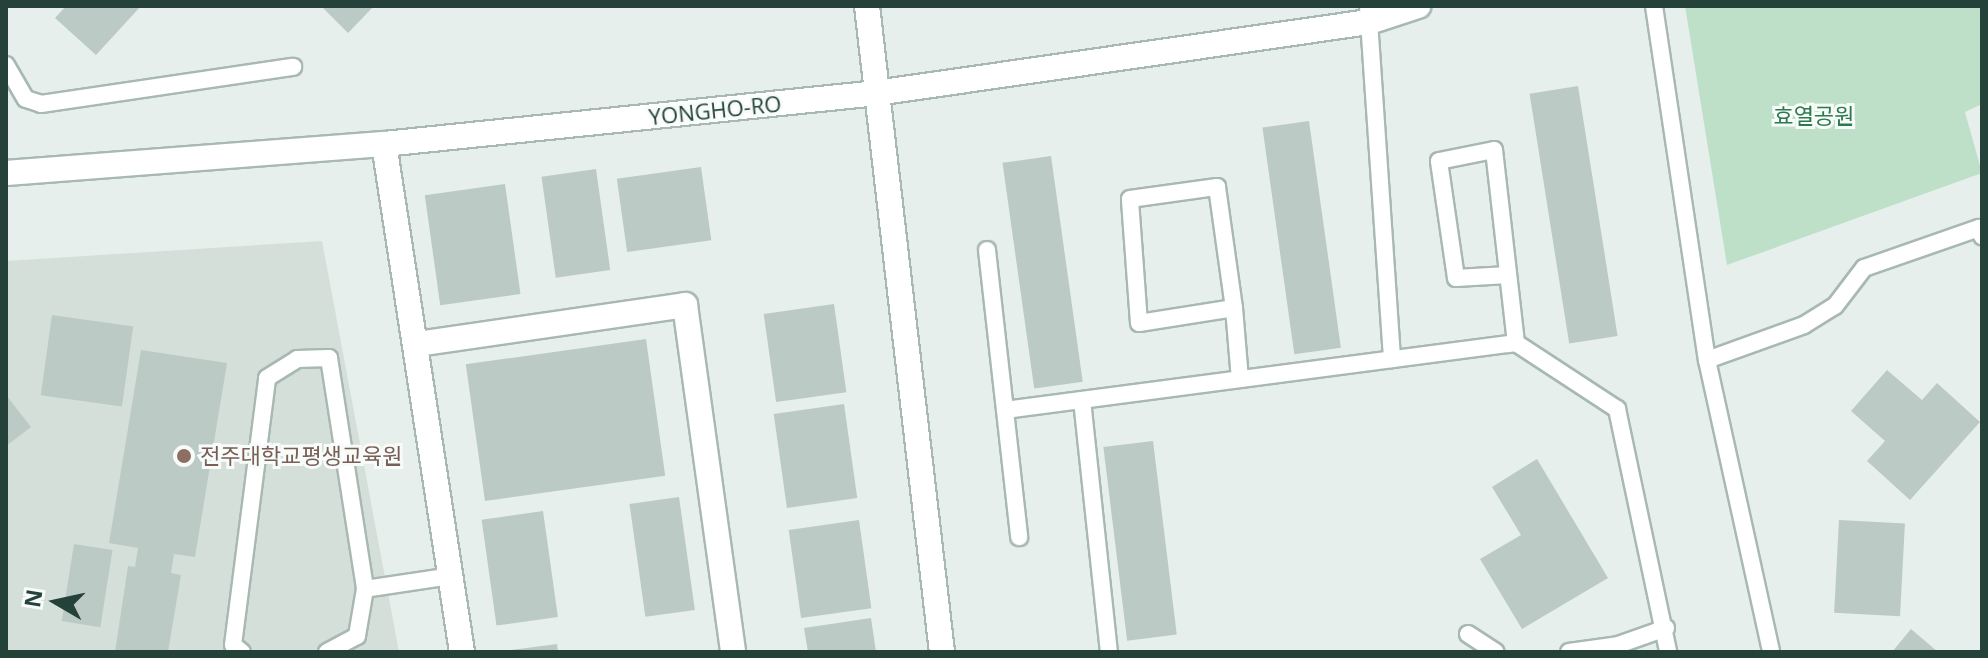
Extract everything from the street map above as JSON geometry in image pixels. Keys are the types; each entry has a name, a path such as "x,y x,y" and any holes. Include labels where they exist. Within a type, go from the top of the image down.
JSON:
{"street":[{"path":"867,6 942,652"},
{"name":"YONGHO-RO","path":"6,173 384,144 876,93 1418,6"},
{"path":"384,144 418,344 462,652"},
{"path":"418,344 685,305 733,652"}],"lane":[{"path":"1654,6 1707,360 1771,652"},
{"path":"1368,14 1392,359"},
{"path":"6,65 26,99 41,104 293,67"},
{"path":"1508,275 1456,278 1439,161 1494,150 1516,343"},
{"path":"1234,308 1139,323 1130,199 1217,187 1234,308 1240,379"},
{"path":"1707,360 1804,325 1835,306 1864,268 1979,228 1982,236"},
{"path":"987,250 1019,537"},
{"path":"1005,410 1516,343 1617,409 1666,628 1668,652"},
{"path":"242,652 233,645 267,378 297,359 329,358 365,589 357,636 327,652"},
{"path":"1082,400 1109,652"},
{"path":"365,589 451,576"},
{"path":"1569,652 1618,645 1666,628"},
{"path":"1468,634 1496,652"}],"shaded area":[{"name":"전주대학교평생교육원","path":"322,241 399,652 6,652 6,261"}],"green space":[{"name":"효열공원","path":"1685,6 1982,6 1982,104 1965,112 1982,173 1727,265"}],"building":[{"path":"66,6 141,6 96,55 55,18"},
{"path":"321,6 374,6 348,33"},
{"path":"1578,86 1618,336 1569,344 1530,94"},
{"path":"1309,121 1341,348 1294,354 1262,128"},
{"path":"1051,156 1083,382 1034,389 1002,163"},
{"path":"701,167 711,240 627,252 617,179"},
{"path":"596,169 610,270 556,278 542,177"},
{"path":"505,184 520,294 440,305 425,195"},
{"path":"834,304 846,392 776,402 764,314"},
{"path":"52,315 133,326 122,407 41,395"},
{"path":"646,339 665,476 485,501 466,364"},
{"path":"141,350 227,363 195,557 174,554 171,573 181,575 168,652 115,652 128,566 135,567 138,548 109,543"},
{"path":"1887,370 1922,400 1937,383 1980,422 1910,500 1867,461 1885,441 1851,411"},
{"path":"6,395 31,427 6,446"},
{"path":"844,404 857,498 787,508 774,414"},
{"path":"1153,441 1177,635 1127,641 1103,447"},
{"path":"1537,459 1608,578 1522,629 1480,559 1521,535 1492,487"},
{"path":"679,497 695,610 645,617 629,504"},
{"path":"543,511 558,617 496,626 482,520"},
{"path":"859,520 871,608 801,618 789,530"},
{"path":"1839,520 1905,523 1900,616 1834,613"},
{"path":"74,544 113,550 100,627 62,621"},
{"path":"871,618 876,652 808,652 804,628"},
{"path":"1911,629 1938,652 1892,652"},
{"path":"557,644 558,652 511,652 511,650"}],"place":[{"name":"전주대학교평생교육원","path":"184,456"}]}
